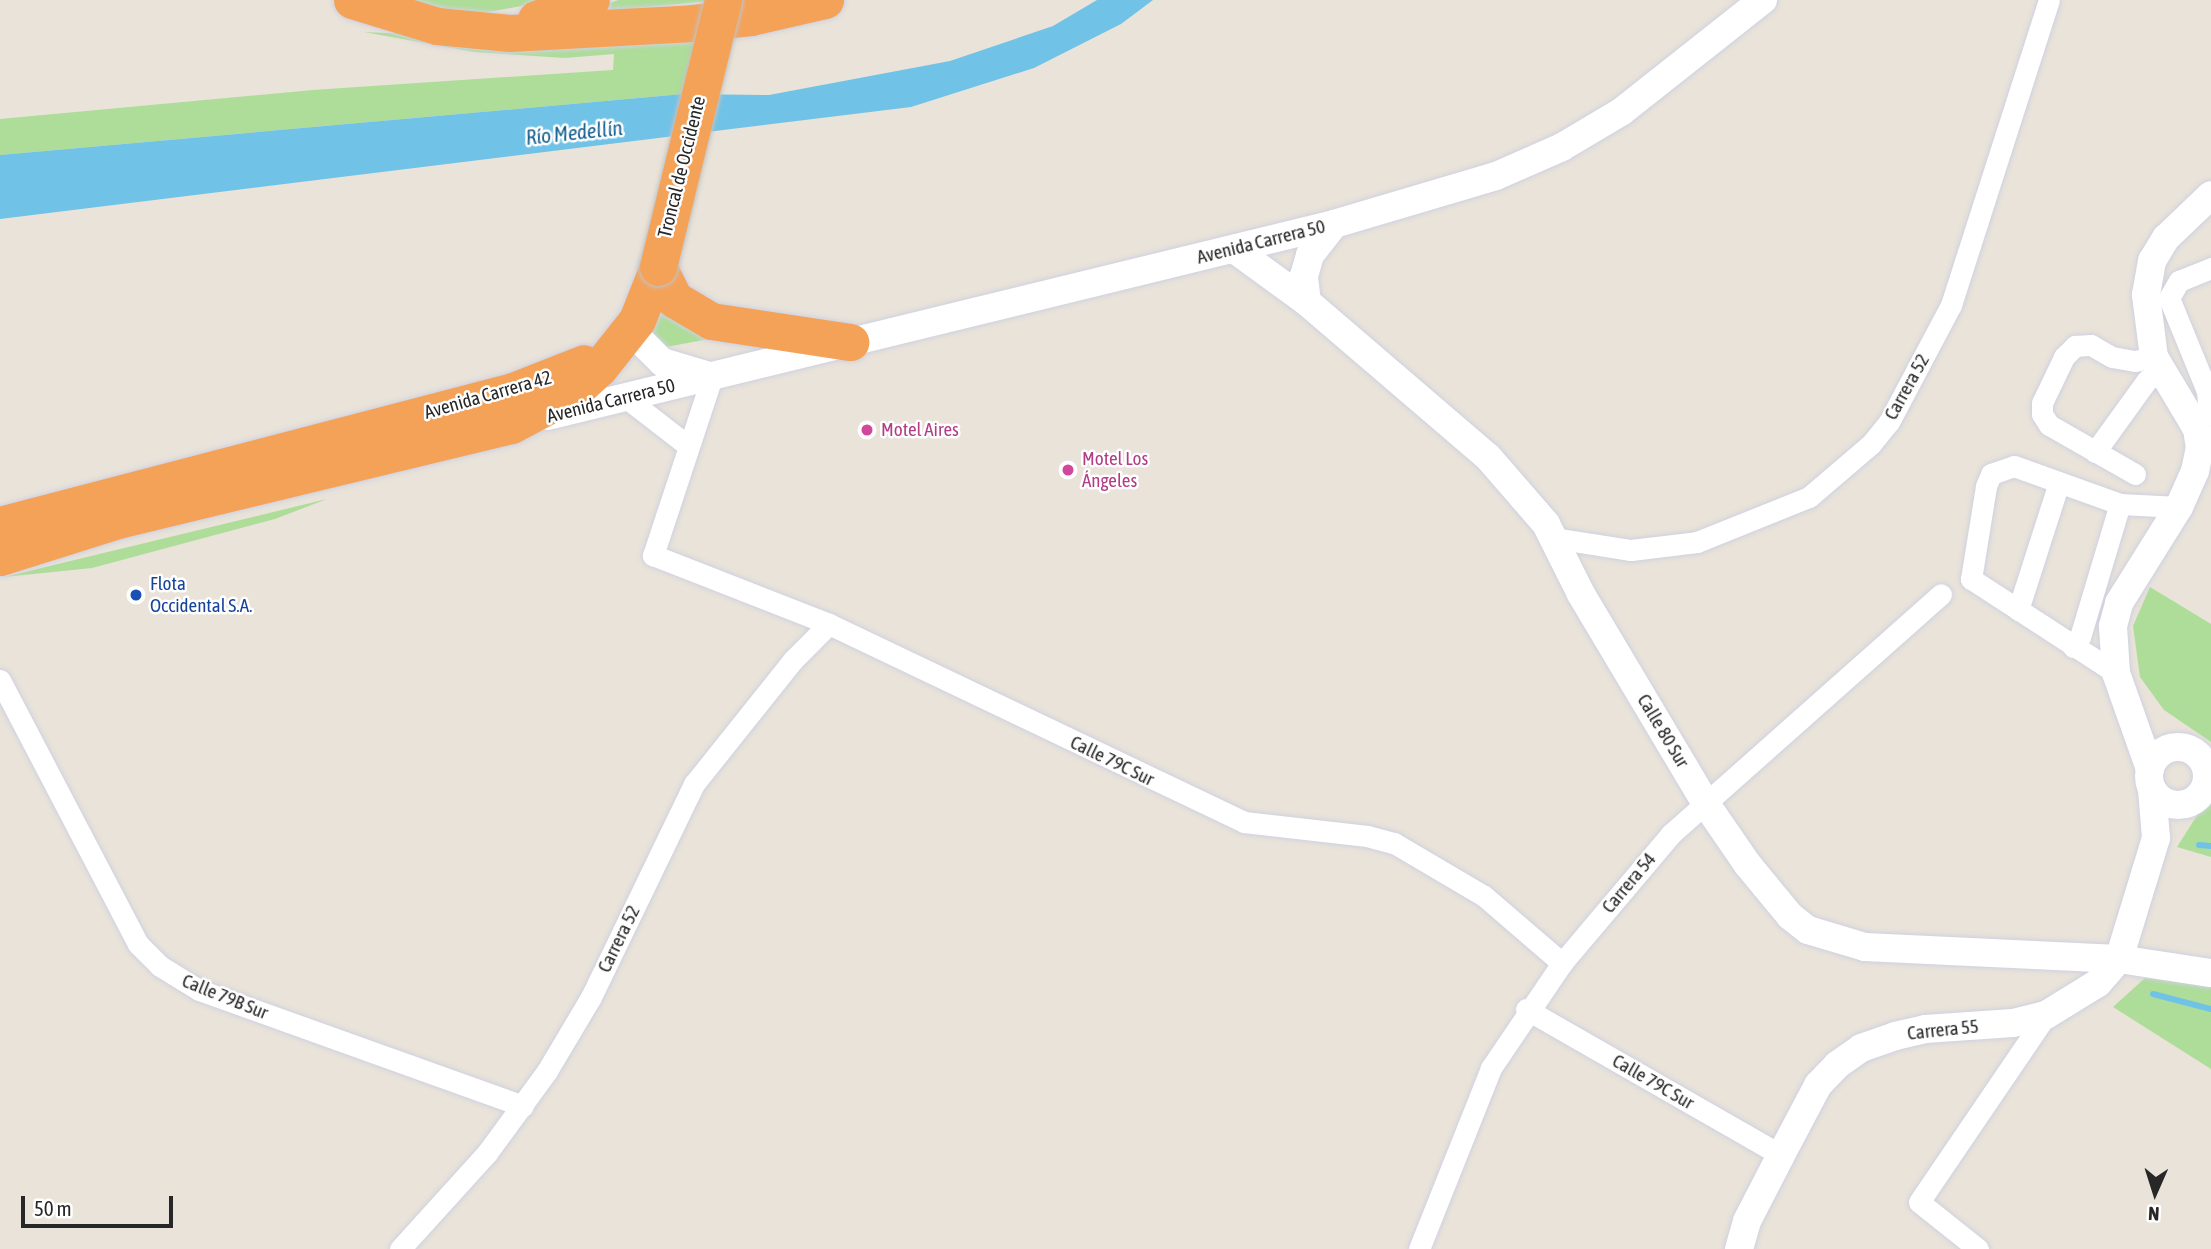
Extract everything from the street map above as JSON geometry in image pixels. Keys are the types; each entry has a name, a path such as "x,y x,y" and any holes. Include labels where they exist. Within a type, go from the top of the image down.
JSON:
{"highway":[{"path":"352,0 438,26 510,33 680,24 751,17 825,0"},
{"path":"438,26 517,24 567,12 591,0"},
{"name":"Troncal de Occidente","path":"631,331 658,267 723,0"},
{"path":"658,267 674,299 711,321 850,342"},
{"name":"Avenida Carrera 42","path":"0,557 83,529 511,425 572,393 631,331"},
{"name":"Avenida Carrera 42","path":"0,525 513,391 572,370 631,331"}],"street":[{"name":"Avenida Carrera 50","path":"511,425 1334,224 1496,176 1562,147 1621,112 1763,0"},
{"name":"Carrera 52","path":"1554,538 1631,550 1697,541 1810,497 1871,444 1889,422 1951,305 2049,0"},
{"path":"2197,429 2158,364 2146,295 2152,261 2165,238 2211,195"},
{"path":"1307,302 1304,276 1310,255 1334,224"},
{"name":"Calle 80 Sur","path":"1234,249 1307,302 1389,384 1488,457 1554,538 1581,594 1706,804 1790,916 1808,930 1838,942 1865,947 2119,959 2211,973"},
{"path":"2197,429 2208,404 2207,391 2169,298 2179,281 2211,268"},
{"name":"Avenida Carrera 50","path":"631,331 662,362 712,376"},
{"path":"2134,474 2049,425 2042,414 2042,402 2064,357 2075,346 2091,345 2112,357 2158,364"},
{"path":"2095,452 2158,364"},
{"path":"625,397 687,445 712,376"},
{"name":"Carrera 55","path":"2156,838 2151,779 2132,710 2116,673 2112,646 2119,603 2179,506 2195,471 2197,429"},
{"name":"Calle 79C Sur","path":"687,445 653,555 829,624 1244,822 1367,836 1394,843 1484,896 1562,963"},
{"path":"2116,673 1971,579 1986,486 1991,474 2014,466 2120,504 2179,506"},
{"path":"2018,610 2059,482"},
{"path":"2073,646 2080,637 2120,504"},
{"name":"Carrera 54","path":"1419,1249 1491,1068 1526,1009 1562,963 1671,834 1941,594"},
{"name":"Carrera 52","path":"400,1249 418,1234 523,1106 590,997 694,784 793,660 829,624"},
{"name":"Calle 79B Sur","path":"0,680 138,944 160,966 199,990 523,1106"},
{"path":"2132,710 2182,747 2199,755 2209,772 2204,789 2192,801 2166,802 2151,779 2161,753 2182,747"},
{"name":"Carrera 55","path":"1740,1249 1748,1222 1818,1085 1861,1048 1925,1029 2013,1023 2046,1015 2098,983 2119,959 2156,838 2165,824 2192,801"},
{"name":"Calle 79C Sur","path":"1526,1009 1781,1155"},
{"path":"1978,1249 1919,1202 2046,1015"}],"green space":[{"path":"393,0 554,0 478,14"},
{"path":"618,0 718,0 580,14"},
{"path":"699,31 683,94 0,155 0,119 313,90 613,70 614,54 565,58 474,52 364,32 496,38"},
{"path":"663,309 730,335 661,348 647,337"},
{"path":"327,499 275,519 92,568 4,577"},
{"path":"2150,587 2211,624 2211,742 2164,710 2140,677 2133,626"},
{"path":"2211,795 2211,857 2177,847"},
{"path":"2145,978 2211,984 2211,1069 2113,1007"}],"water":[{"name":"Río Medellín","path":"1097,0 1153,0 1121,24 1034,68 911,107 0,219 0,155 683,94 769,95 950,61 1053,26"}],"waterway":[{"path":"2199,845 2211,846"},
{"path":"2153,994 2211,1009"}],"place":[{"name":"Motel Aires","path":"867,430"},
{"name":"Motel Los Ángeles","path":"1068,470"},
{"name":"Flota Occidental S.A.","path":"136,595"}]}
